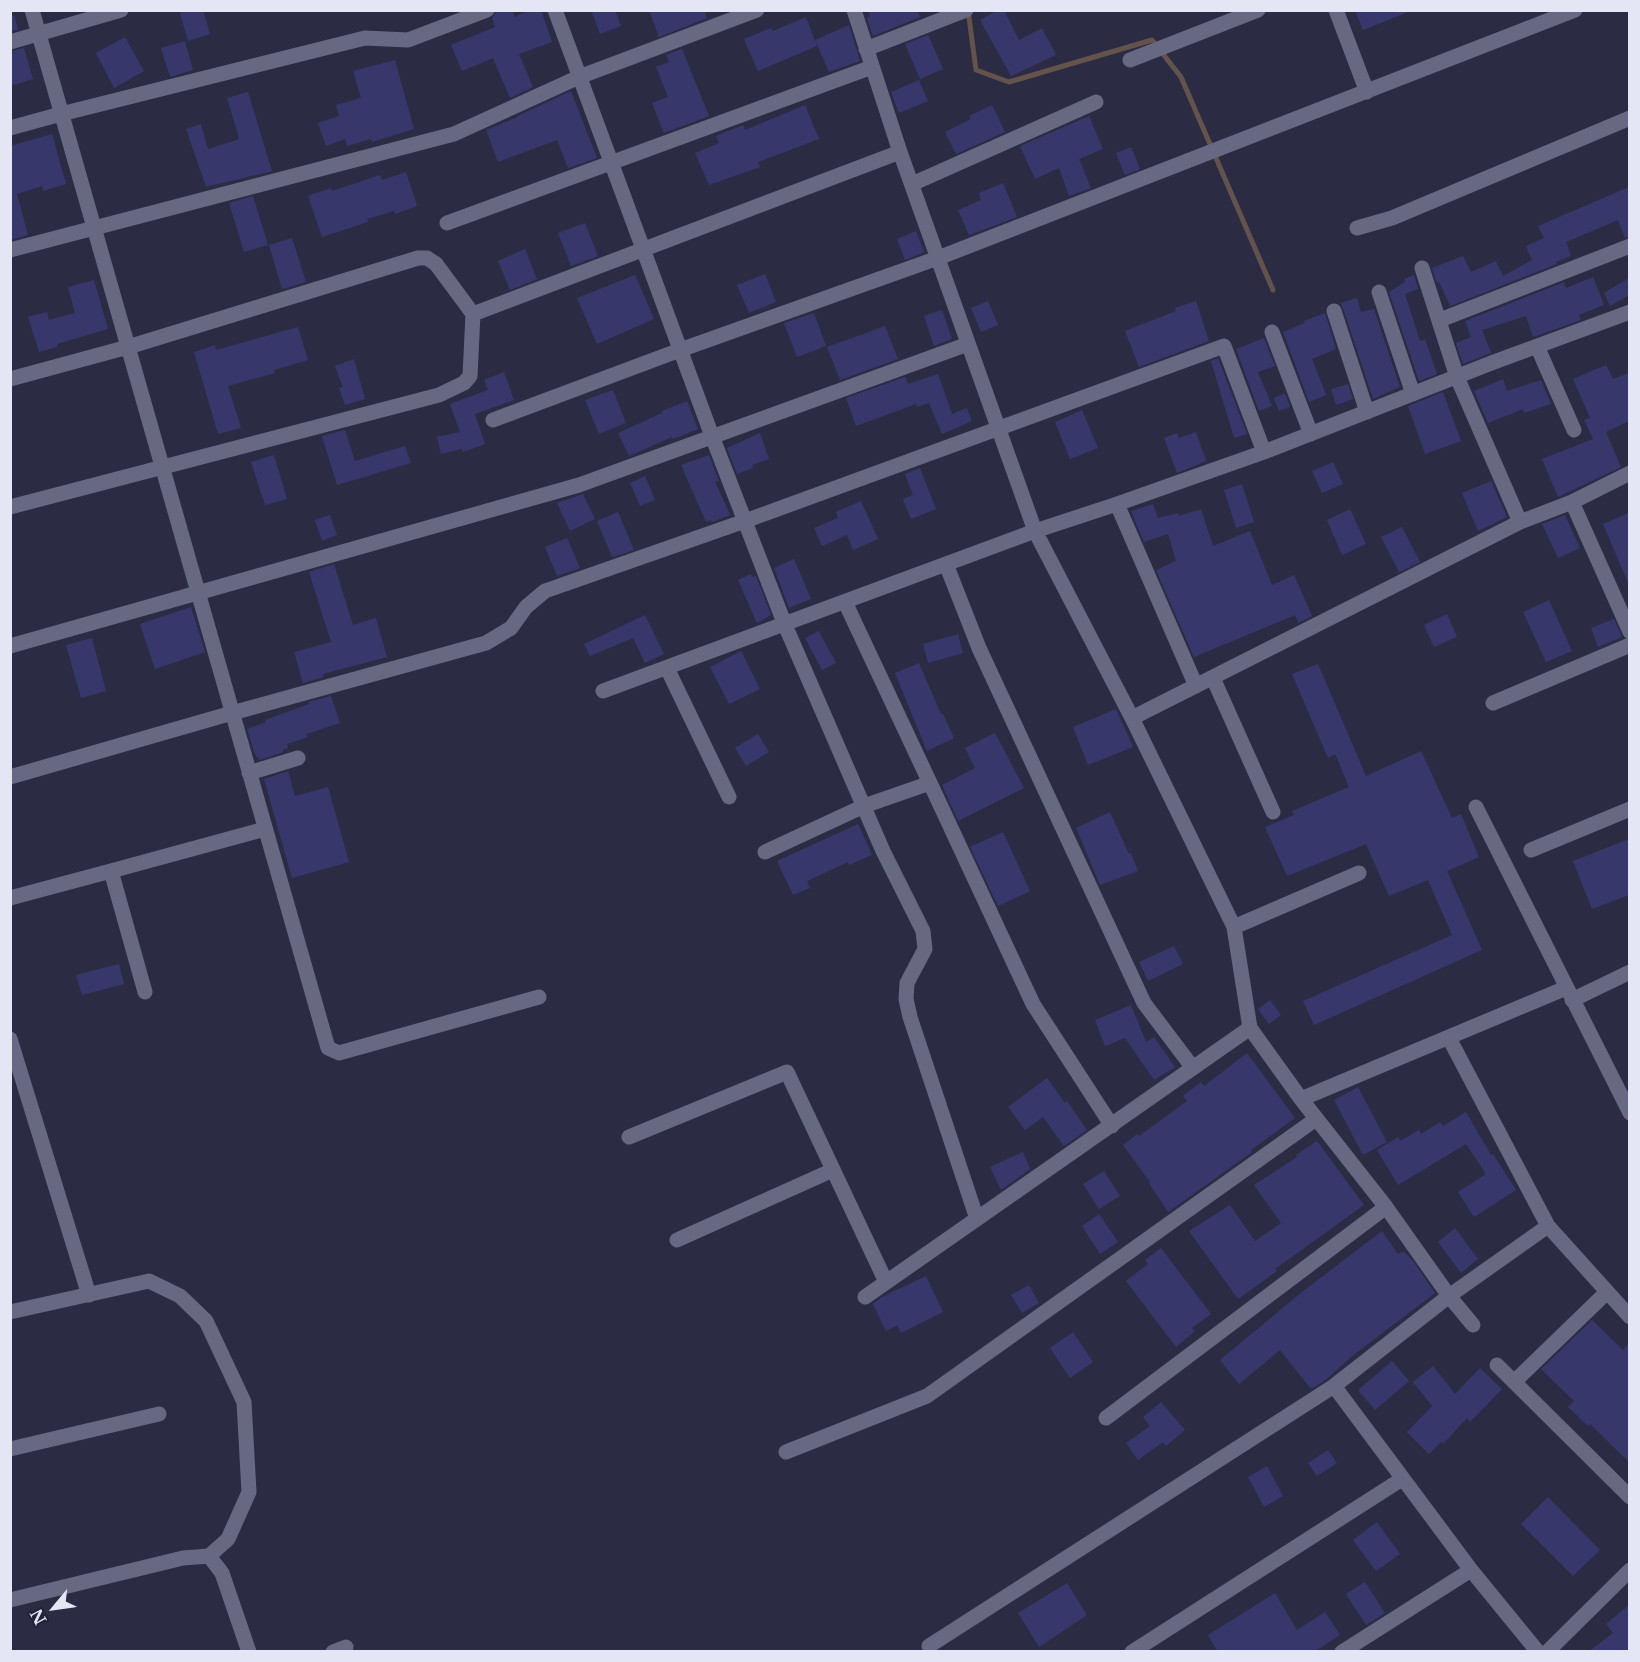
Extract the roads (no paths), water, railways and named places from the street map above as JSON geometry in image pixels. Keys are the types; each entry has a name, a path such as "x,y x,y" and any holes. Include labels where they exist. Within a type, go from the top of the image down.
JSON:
{"street":[{"path":"32,10 328,1048 339,1053 539,997"},
{"path":"10,42 121,10"},
{"path":"10,128 365,38 408,40 487,10"},
{"path":"555,10 712,436 785,624 883,851 923,931 925,949 907,983 906,999 977,1219"},
{"path":"10,250 454,134 579,77 757,10"},
{"path":"854,10 900,152 1035,531 1132,718 1234,927 1250,1028 1301,1100 1386,1207 1449,1296 1473,1325"},
{"path":"1130,60 1258,10"},
{"path":"1336,10 1366,92"},
{"path":"493,420 680,350 938,258 1575,10"},
{"path":"866,49 961,12"},
{"path":"447,223 872,67"},
{"path":"912,184 1096,102"},
{"path":"1357,228 1392,218 1629,118"},
{"path":"473,314 900,152"},
{"path":"1440,320 1629,246"},
{"path":"10,379 128,347 418,258 427,258 436,264 473,314 470,376 464,383 438,395 10,507"},
{"path":"1422,268 1457,377 1520,522"},
{"path":"1378,292 1413,394"},
{"path":"1334,311 1367,412"},
{"path":"603,691 1035,531 1264,452 1629,312"},
{"path":"1272,333 1311,434"},
{"path":"10,646 579,485 969,344"},
{"path":"10,777 232,712 486,642 511,628 526,607 545,591 745,521 1224,346 1264,452"},
{"path":"1537,346 1574,430"},
{"path":"1132,718 1520,522 1572,502 1629,473"},
{"path":"1572,502 1629,632"},
{"path":"1117,504 1196,686"},
{"path":"946,564 979,648 1144,1002 1193,1068"},
{"path":"845,602 1033,1004 1112,1126"},
{"path":"1494,704 1629,645"},
{"path":"667,668 729,798"},
{"path":"1213,678 1273,812"},
{"path":"249,773 298,758"},
{"path":"765,852 864,806 930,783"},
{"path":"1476,807 1569,994 1628,1106"},
{"path":"1531,850 1629,809"},
{"path":"10,898 265,829"},
{"path":"111,871 145,992"},
{"path":"1234,927 1359,873"},
{"path":"1301,1100 1449,1038 1629,972"},
{"path":"865,1297 1250,1028"},
{"path":"1449,1038 1548,1226 1629,1317"},
{"path":"10,1039 89,1295"},
{"path":"629,1137 787,1072 886,1282"},
{"path":"786,1452 927,1396 1316,1119"},
{"path":"677,1240 833,1170"},
{"path":"1106,1418 1386,1207"},
{"path":"929,1647 1334,1386 1449,1296 1548,1226"},
{"path":"10,1312 149,1281 180,1296 206,1321 244,1402 249,1492 228,1539 210,1556 183,1558 10,1600"},
{"path":"1514,1382 1607,1292"},
{"path":"1497,1365 1629,1497"},
{"path":"1334,1386 1471,1570 1538,1652"},
{"path":"10,1449 159,1414"},
{"path":"1132,1652 1402,1479"},
{"path":"210,1556 222,1573 249,1652"},
{"path":"1342,1652 1471,1570"},
{"path":"1547,1652 1629,1570"}],"waterway":[{"path":"968,10 976,70 1009,82 1152,40 1181,77 1273,290"}]}
